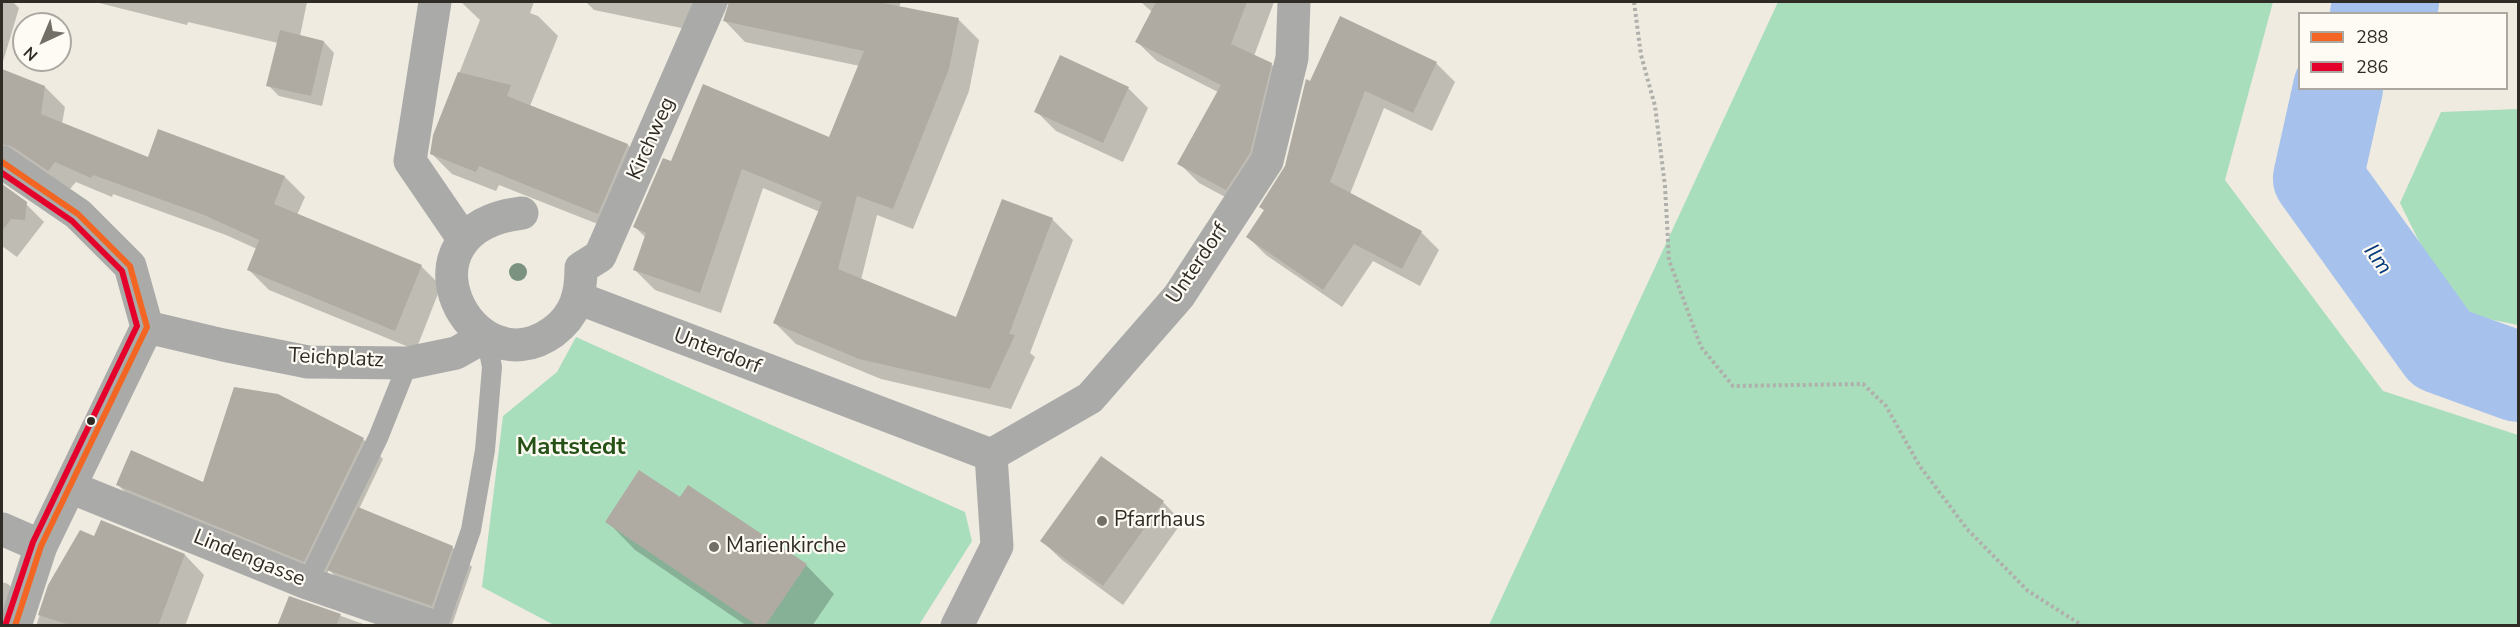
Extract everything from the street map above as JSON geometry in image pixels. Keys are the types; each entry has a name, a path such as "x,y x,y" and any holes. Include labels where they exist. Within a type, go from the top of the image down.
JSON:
{"street":[{"path":"435,2 410,161 464,240"},
{"name":"Kirchweg","path":"580,283 600,256 711,2"},
{"name":"Unterdorf","path":"580,283 991,455 1090,398 1179,296 1266,160 1292,58 1294,2"},
{"path":"2,162 78,214 130,266 147,327 41,546 15,626"},
{"path":"522,213 500,216 479,225 464,240 454,261 451,283 457,304 469,323 486,336 505,343 526,343 546,337 562,325 575,308 580,283"},
{"name":"Teichplatz","path":"147,327 308,362 408,363 456,353 486,336"},
{"path":"957,626 997,546 991,455"},
{"name":"Lindengasse","path":"70,487 307,583 432,626"},
{"path":"2,529 41,546"}],"lane":[{"path":"438,626 471,530 485,450 492,367 486,336"},
{"path":"307,583 378,438 408,363"}],"path":[{"path":"1634,2 1641,55 1655,106 1665,186 1669,260 1701,347 1733,386 1863,384 1886,406 1919,465 1967,529 2028,591 2083,626"}],"green space":[{"path":"1778,2 2273,2 2225,180 2383,391 2518,435 2518,625 1489,625"},
{"path":"2518,109 2518,325 2454,312 2400,203 2441,112"},
{"path":"576,337 965,512 972,541 919,625 554,625 482,587 503,416 557,372"}],"building":[{"path":"729,2 878,2 959,18 949,69 893,209 857,196 838,269 956,317 1002,199 1053,218 1009,334 1015,335 990,389 859,359 773,323 822,202 742,169 700,293 633,270 646,233 633,227 663,158 671,161 703,84 829,137 864,51 723,21"},
{"path":"1156,2 1247,2 1231,44 1272,63 1250,153 1226,190 1177,164 1221,85 1135,42"},
{"path":"1340,16 1437,62 1413,113 1365,91 1330,182 1422,231 1402,269 1354,244 1323,290 1246,237 1264,210 1259,207 1285,166 1306,79 1310,81"},
{"path":"280,30 324,41 311,96 266,86"},
{"path":"1060,55 1129,87 1103,143 1034,112"},
{"path":"2,69 45,86 41,114 148,157 158,129 285,176 274,204 422,265 395,331 247,270 259,240 204,215 93,175 91,178 55,162 48,171 13,147 2,144"},
{"path":"458,72 511,85 507,96 628,144 598,214 479,166 476,172 430,154 433,135"},
{"path":"2,184 27,202 25,220 11,219 2,231"},
{"path":"234,387 278,394 364,438 304,562 116,485 131,450 203,482"},
{"name":"Pfarrhaus","path":"1101,456 1164,501 1103,586 1040,541"},
{"name":"Marienkirche","path":"639,470 680,497 688,485 807,564 765,626 758,626 605,522"},
{"path":"358,507 453,546 432,606 327,570"},
{"path":"101,520 185,554 158,626 73,626 38,615 48,585 80,530 94,536"},
{"path":"289,596 341,614 336,626 277,626"}],"waterway":[{"name":"Ilm","path":"2378,12 2394,2"},
{"name":"Ilm","path":"2338,90 2318,178 2441,349 2518,377"}],"transit line":[{"name":"288","path":"2,162 78,214 130,266 147,327 41,546 15,626"},
{"name":"286","path":"2,173 72,221 122,271 137,326 33,542 6,623"}],"place":[{"name":"Pfarrhaus","path":"1102,521"},
{"name":"Marienkirche","path":"714,547"}],"district":[{"name":"Mattstedt","path":"571,448"}]}
